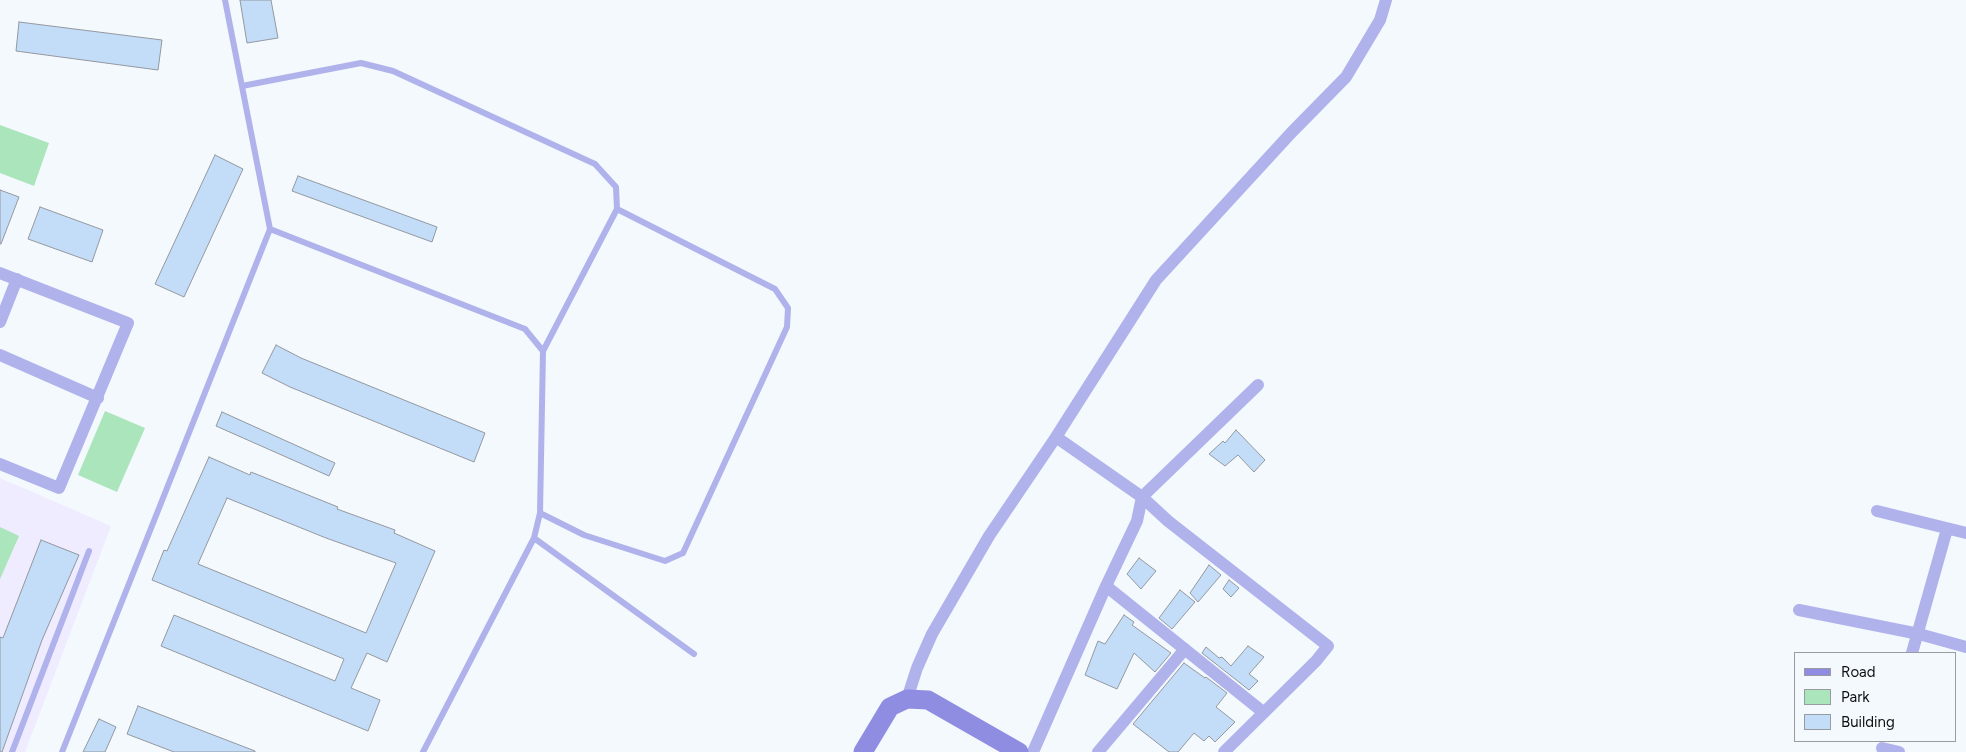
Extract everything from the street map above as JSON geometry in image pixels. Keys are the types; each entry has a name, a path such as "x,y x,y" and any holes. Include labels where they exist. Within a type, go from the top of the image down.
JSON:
{"main road":[{"path":"863,752 890,708 907,699 928,700 1019,752"}],"street":[{"path":"907,699 917,668 932,634 990,536 1056,437 1156,280 1291,132 1346,77 1380,20 1386,0"},
{"path":"0,272 128,323 60,488 0,464"},
{"path":"0,322 17,279"},
{"path":"0,355 98,398"},
{"path":"1033,752 1106,586 1137,521 1142,497 1258,384"},
{"path":"1056,437 1142,497 1168,521 1328,646 1316,661 1224,752"},
{"path":"1877,511 1966,534"},
{"path":"1912,652 1948,529"},
{"path":"1106,586 1263,712"},
{"path":"1799,610 1919,634 1966,647"},
{"path":"1098,752 1185,649"},
{"path":"1882,747 1899,752"}],"lane":[{"path":"62,752 270,229 225,0"},
{"path":"242,86 361,63 393,71 595,164 616,187 617,210 543,351 540,513 534,538 423,752"},
{"path":"540,513 584,535 666,560 683,553 787,327 788,308 775,289 617,210"},
{"path":"270,229 525,329 543,351"},
{"path":"534,538 694,654"},
{"path":"12,752 90,551"}],"shaded area":[{"path":"0,478 111,526 25,752 0,752"}],"green space":[{"path":"0,125 49,143 34,186 0,173"},
{"path":"105,411 145,428 117,492 78,475"},
{"path":"0,527 19,536 0,579"}],"building":[{"path":"240,0 271,0 278,38 247,43"},
{"path":"19,22 162,40 158,70 16,51"},
{"path":"215,155 243,169 184,297 155,284"},
{"path":"298,176 437,227 432,242 292,191"},
{"path":"0,190 19,197 1,244 0,244"},
{"path":"40,207 103,230 92,262 28,239"},
{"path":"276,345 301,358 485,433 474,462 290,387 262,373"},
{"path":"222,412 335,463 329,476 216,426"},
{"path":"1236,430 1265,460 1254,472 1238,455 1225,466 1209,454 1223,441 1225,443"},
{"path":"209,457 250,475 251,472 338,507 337,509 395,530 394,533 435,551 387,662 367,653 351,688 380,700 368,731 161,646 174,615 335,681 344,659 152,580 164,550 167,551","holes":["227,498 326,538 396,563 366,633 198,564"]},
{"path":"41,540 79,555 42,640 2,752 0,752 0,637 3,638"},
{"path":"1139,558 1156,571 1141,589 1127,574"},
{"path":"1209,565 1221,575 1198,602 1190,593"},
{"path":"1229,580 1239,588 1231,597 1223,589"},
{"path":"1180,590 1195,602 1172,629 1159,618"},
{"path":"1124,615 1134,622 1132,625 1171,653 1155,672 1134,653 1117,689 1085,675 1098,641 1105,644"},
{"path":"1248,646 1264,657 1249,674 1258,681 1249,690 1202,653 1206,647 1219,658 1222,657 1231,666"},
{"path":"1184,663 1227,693 1216,707 1235,722 1215,742 1209,736 1204,741 1194,733 1178,752 1169,752 1133,724"},
{"path":"138,706 255,752 174,752 127,734"},
{"path":"99,719 116,727 105,752 83,752"}]}
